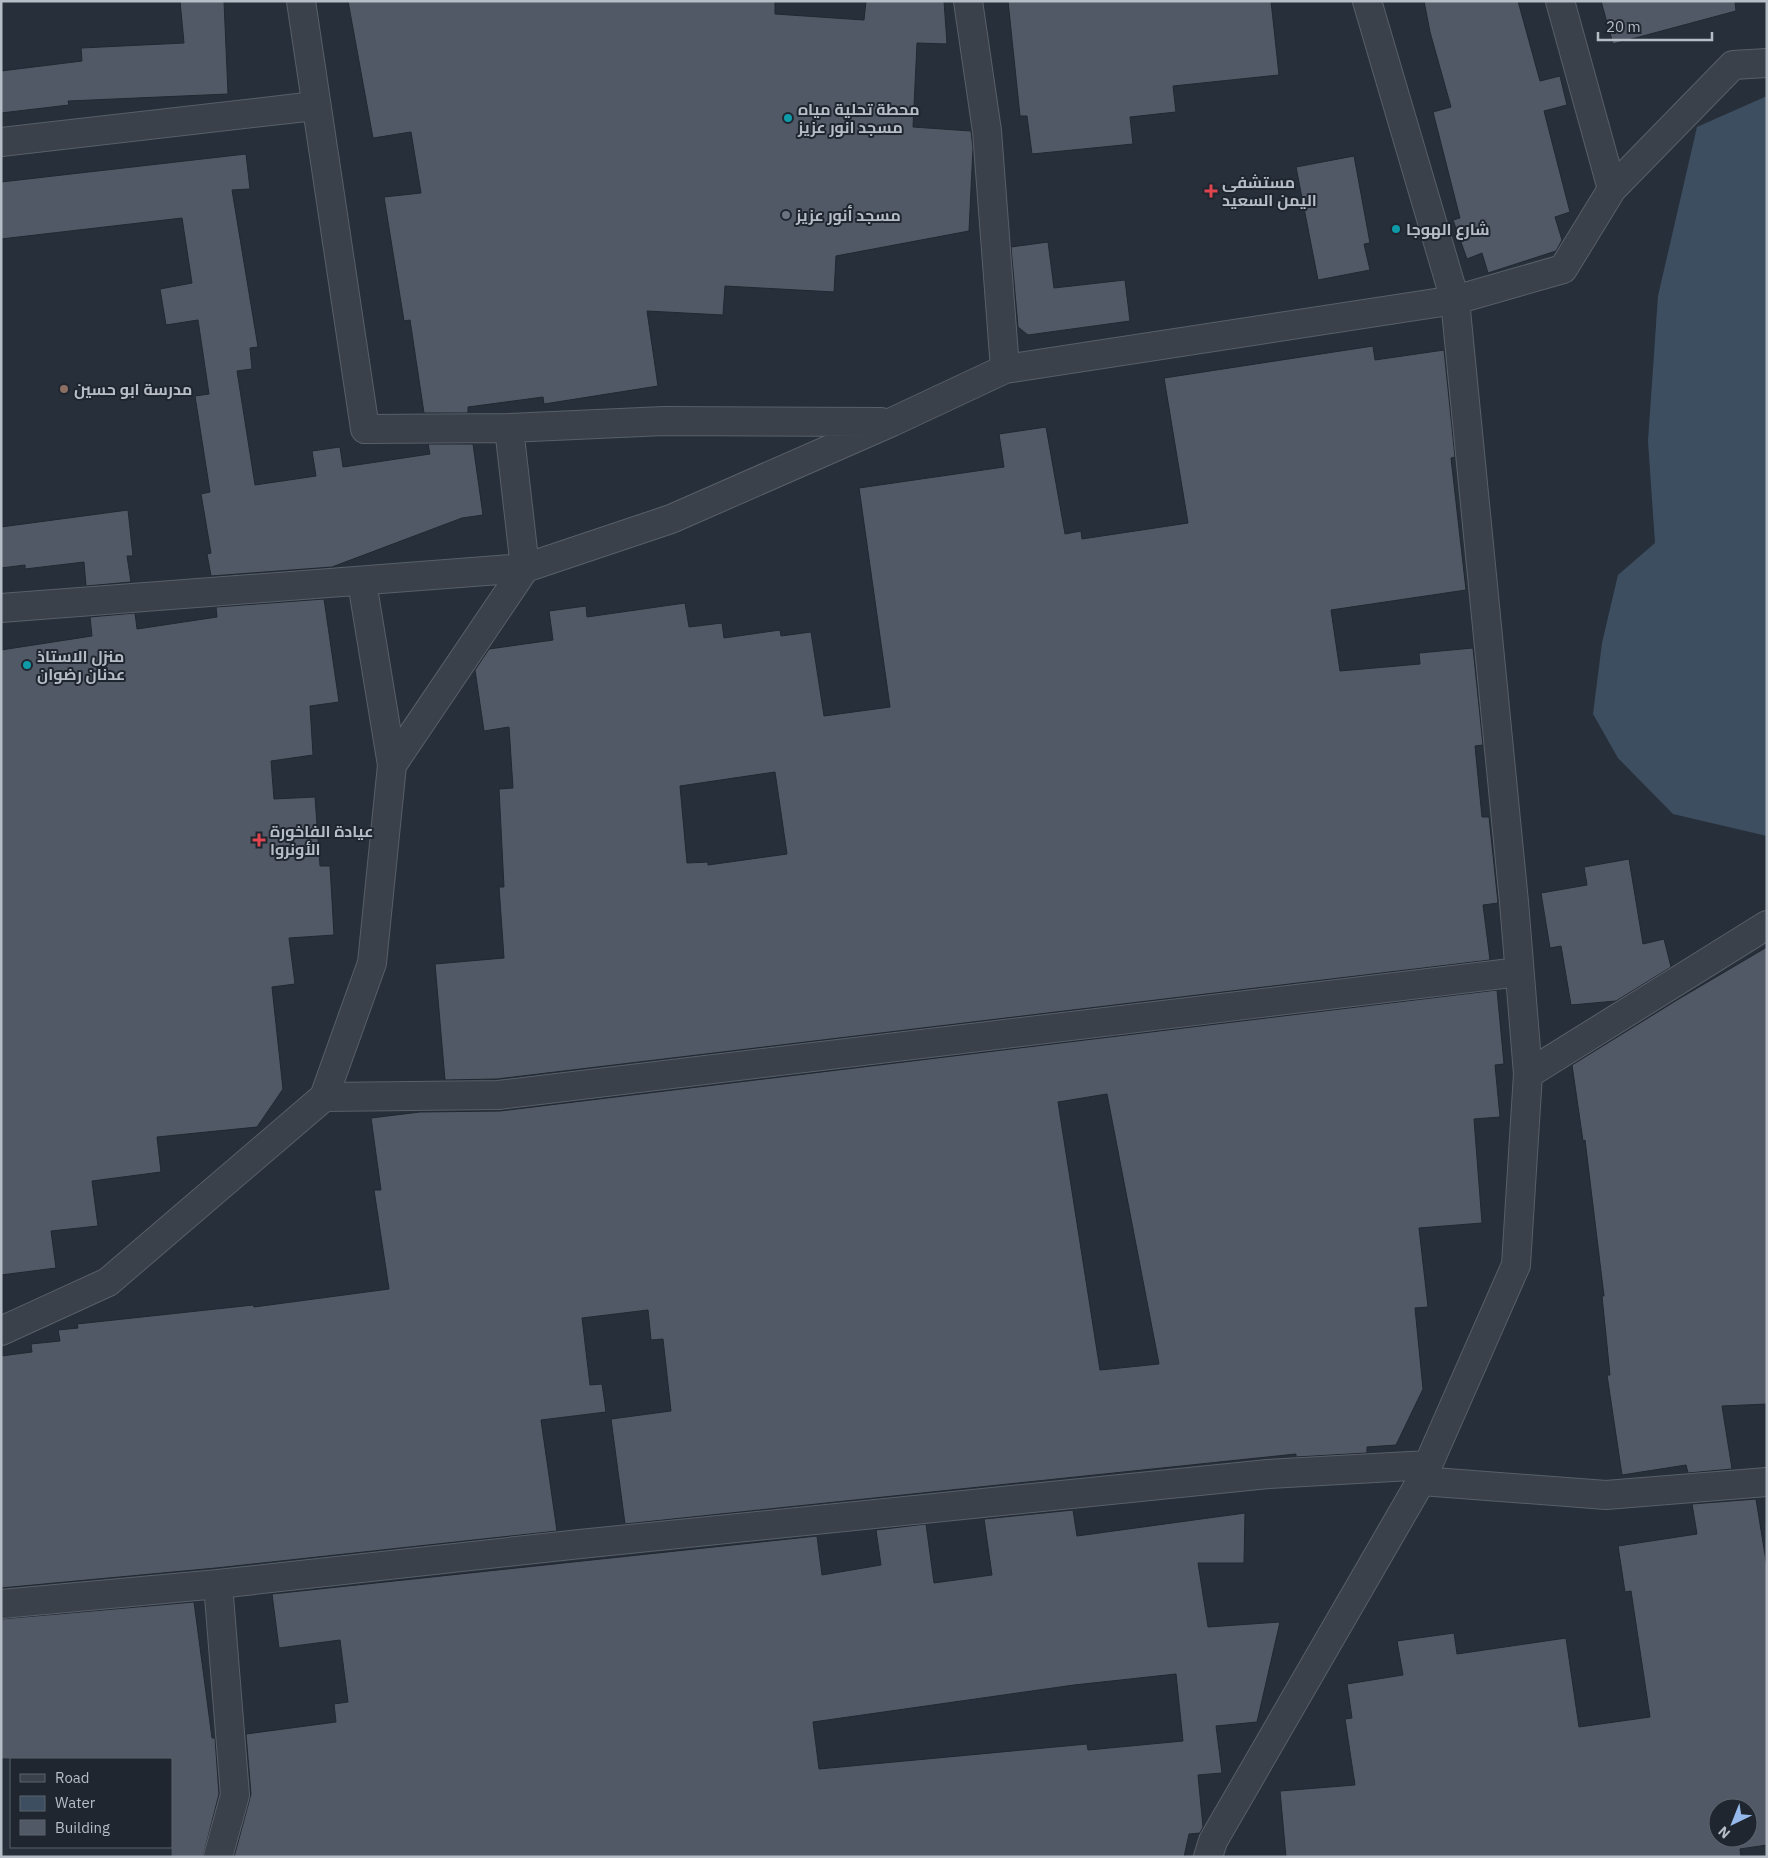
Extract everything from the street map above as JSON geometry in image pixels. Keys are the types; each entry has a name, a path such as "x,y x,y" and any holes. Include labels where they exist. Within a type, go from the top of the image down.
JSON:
{"street":[{"path":"301,1 315,106 365,428 509,428 664,421 892,422"},
{"path":"968,1 987,131 1005,369"},
{"path":"1208,1857 1218,1832 1424,1473 1516,1265 1528,1074 1455,300 1367,1"},
{"path":"1560,1 1612,189"},
{"path":"1,608 362,582 525,568 671,519 892,422 1005,369 1455,300 1563,268 1612,189 1732,65 1767,63"},
{"path":"1,142 315,106"},
{"path":"392,765 525,568 509,428"},
{"path":"1,1331 108,1282 324,1098 372,962 392,765 362,582"},
{"path":"1528,1074 1767,925"},
{"path":"324,1098 498,1095 1519,972"},
{"path":"1,1604 218,1584 580,1544 1268,1474 1424,1473 1606,1495 1767,1482"},
{"path":"218,1584 235,1795 218,1857"}],"water":[{"path":"1767,96 1767,836 1673,814 1618,758 1593,714 1602,643 1618,575 1655,543 1648,441 1658,296 1697,127"}],"building":[{"path":"180,1 224,1 228,94 68,101 69,105 1,113 1,71 82,61 81,48 184,43"},
{"path":"348,1 775,1 775,14 864,20 866,1 944,1 947,44 917,43 913,127 971,131 973,148 969,231 836,256 834,292 725,286 723,315 647,311 658,386 544,404 543,397 468,407 468,413 424,413 410,320 404,321 384,197 421,193 411,132 373,138"},
{"path":"1008,1 1271,1 1279,75 1173,86 1176,112 1130,117 1133,144 1032,154 1027,116 1020,116"},
{"path":"1424,1 1518,1 1540,81 1560,76 1567,105 1544,111 1570,212 1555,217 1562,240 1556,251 1488,273 1482,253 1467,259 1453,220 1460,218 1433,112 1451,107 1430,32"},
{"path":"1601,1 1735,1 1736,11 1613,44"},
{"path":"246,154 250,189 232,190 258,347 250,348 252,369 237,371 255,485 316,476 312,451 340,447 343,467 430,454 428,444 473,444 483,515 462,518 332,567 211,576 207,554 211,553 201,494 210,492 195,396 209,394 198,320 166,325 160,289 192,283 182,218 1,239 1,182"},
{"path":"1354,156 1370,243 1364,244 1370,270 1318,280 1296,167"},
{"path":"1048,242 1054,288 1125,280 1130,321 1028,335 1018,327 1011,247"},
{"path":"1373,346 1375,360 1444,350 1455,457 1451,458 1466,590 1331,610 1340,671 1420,664 1419,653 1473,648 1483,745 1475,746 1482,817 1489,817 1498,903 1483,905 1490,960 497,1079 445,1080 435,964 504,958 499,887 504,887 499,789 513,788 509,727 484,731 475,670 489,649 553,640 549,611 586,606 587,617 685,603 689,627 722,623 724,638 780,630 781,636 811,632 824,716 890,707 859,488 1004,467 999,434 1046,427 1065,534 1081,531 1082,539 1188,523 1164,378","holes":["775,772 787,854 708,865 708,862 687,863 680,786"]},
{"path":"128,510 133,556 127,556 131,582 86,586 84,562 25,569 25,565 1,568 1,527"},
{"path":"324,599 339,702 310,706 313,755 271,761 274,799 315,797 320,866 330,866 334,935 289,938 295,984 272,987 283,1089 257,1127 157,1137 161,1172 92,1181 98,1226 51,1231 56,1268 1,1275 1,650 92,636 90,617 135,613 137,629 217,617 216,607"},
{"path":"1629,859 1643,944 1664,939 1671,967 1616,1001 1571,1005 1561,946 1550,948 1541,893 1587,885 1584,867"},
{"path":"1767,947 1767,1404 1722,1406 1732,1469 1688,1473 1686,1465 1622,1475 1607,1375 1610,1375 1602,1296 1604,1296 1585,1140 1583,1141 1572,1065"},
{"path":"1497,990 1504,1064 1495,1065 1500,1117 1474,1119 1482,1223 1419,1228 1428,1307 1415,1308 1423,1389 1396,1445 1367,1447 1367,1453 1296,1457 1296,1454 625,1524 611,1419 671,1411 663,1339 651,1340 648,1310 582,1318 590,1385 602,1384 606,1412 541,1420 557,1531 216,1568 1,1588 1,1356 32,1352 31,1344 60,1341 58,1330 78,1328 77,1324 253,1305 254,1307 389,1289 374,1190 381,1190 371,1118 420,1112 500,1111","holes":["1107,1094 1159,1364 1100,1370 1058,1102"]},
{"path":"1756,1499 1767,1567 1767,1845 1758,1846 1758,1798 1708,1798 1708,1848 1747,1848 1740,1849 1741,1857 1286,1857 1280,1791 1355,1785 1345,1719 1352,1718 1347,1684 1403,1675 1397,1641 1454,1633 1457,1654 1566,1638 1579,1727 1650,1717 1631,1591 1625,1592 1618,1546 1697,1534 1692,1504"},
{"path":"1073,1510 1077,1536 1245,1513 1244,1563 1198,1563 1208,1627 1280,1622 1257,1722 1216,1726 1222,1773 1198,1775 1203,1827 1200,1833 1189,1834 1184,1857 234,1857 251,1794 246,1734 336,1722 334,1704 348,1702 340,1640 279,1648 272,1594 817,1536 822,1575 881,1565 876,1530 926,1524 934,1583 992,1575 984,1519","holes":["1176,1674 1183,1741 1088,1750 1087,1744 819,1769 813,1722 1074,1685"]},
{"path":"194,1602 212,1738 215,1738 219,1794 203,1857 171,1857 172,1758 1,1759 1,1619"}],"place":[{"name":"محطة تحلية مياه مسجد انور عزيز","path":"788,118"},
{"name":"مستشفى اليمن السعيد","path":"1211,191"},
{"name":"مسجد أنور عزيز","path":"786,215"},
{"name":"شارع الهوجا","path":"1396,229"},
{"name":"مدرسة ابو حسين","path":"64,389"},
{"name":"منزل الاستاذ عدنان رضوان","path":"27,665"},
{"name":"عيادة الفاخورة الأونروا","path":"259,840"}]}
